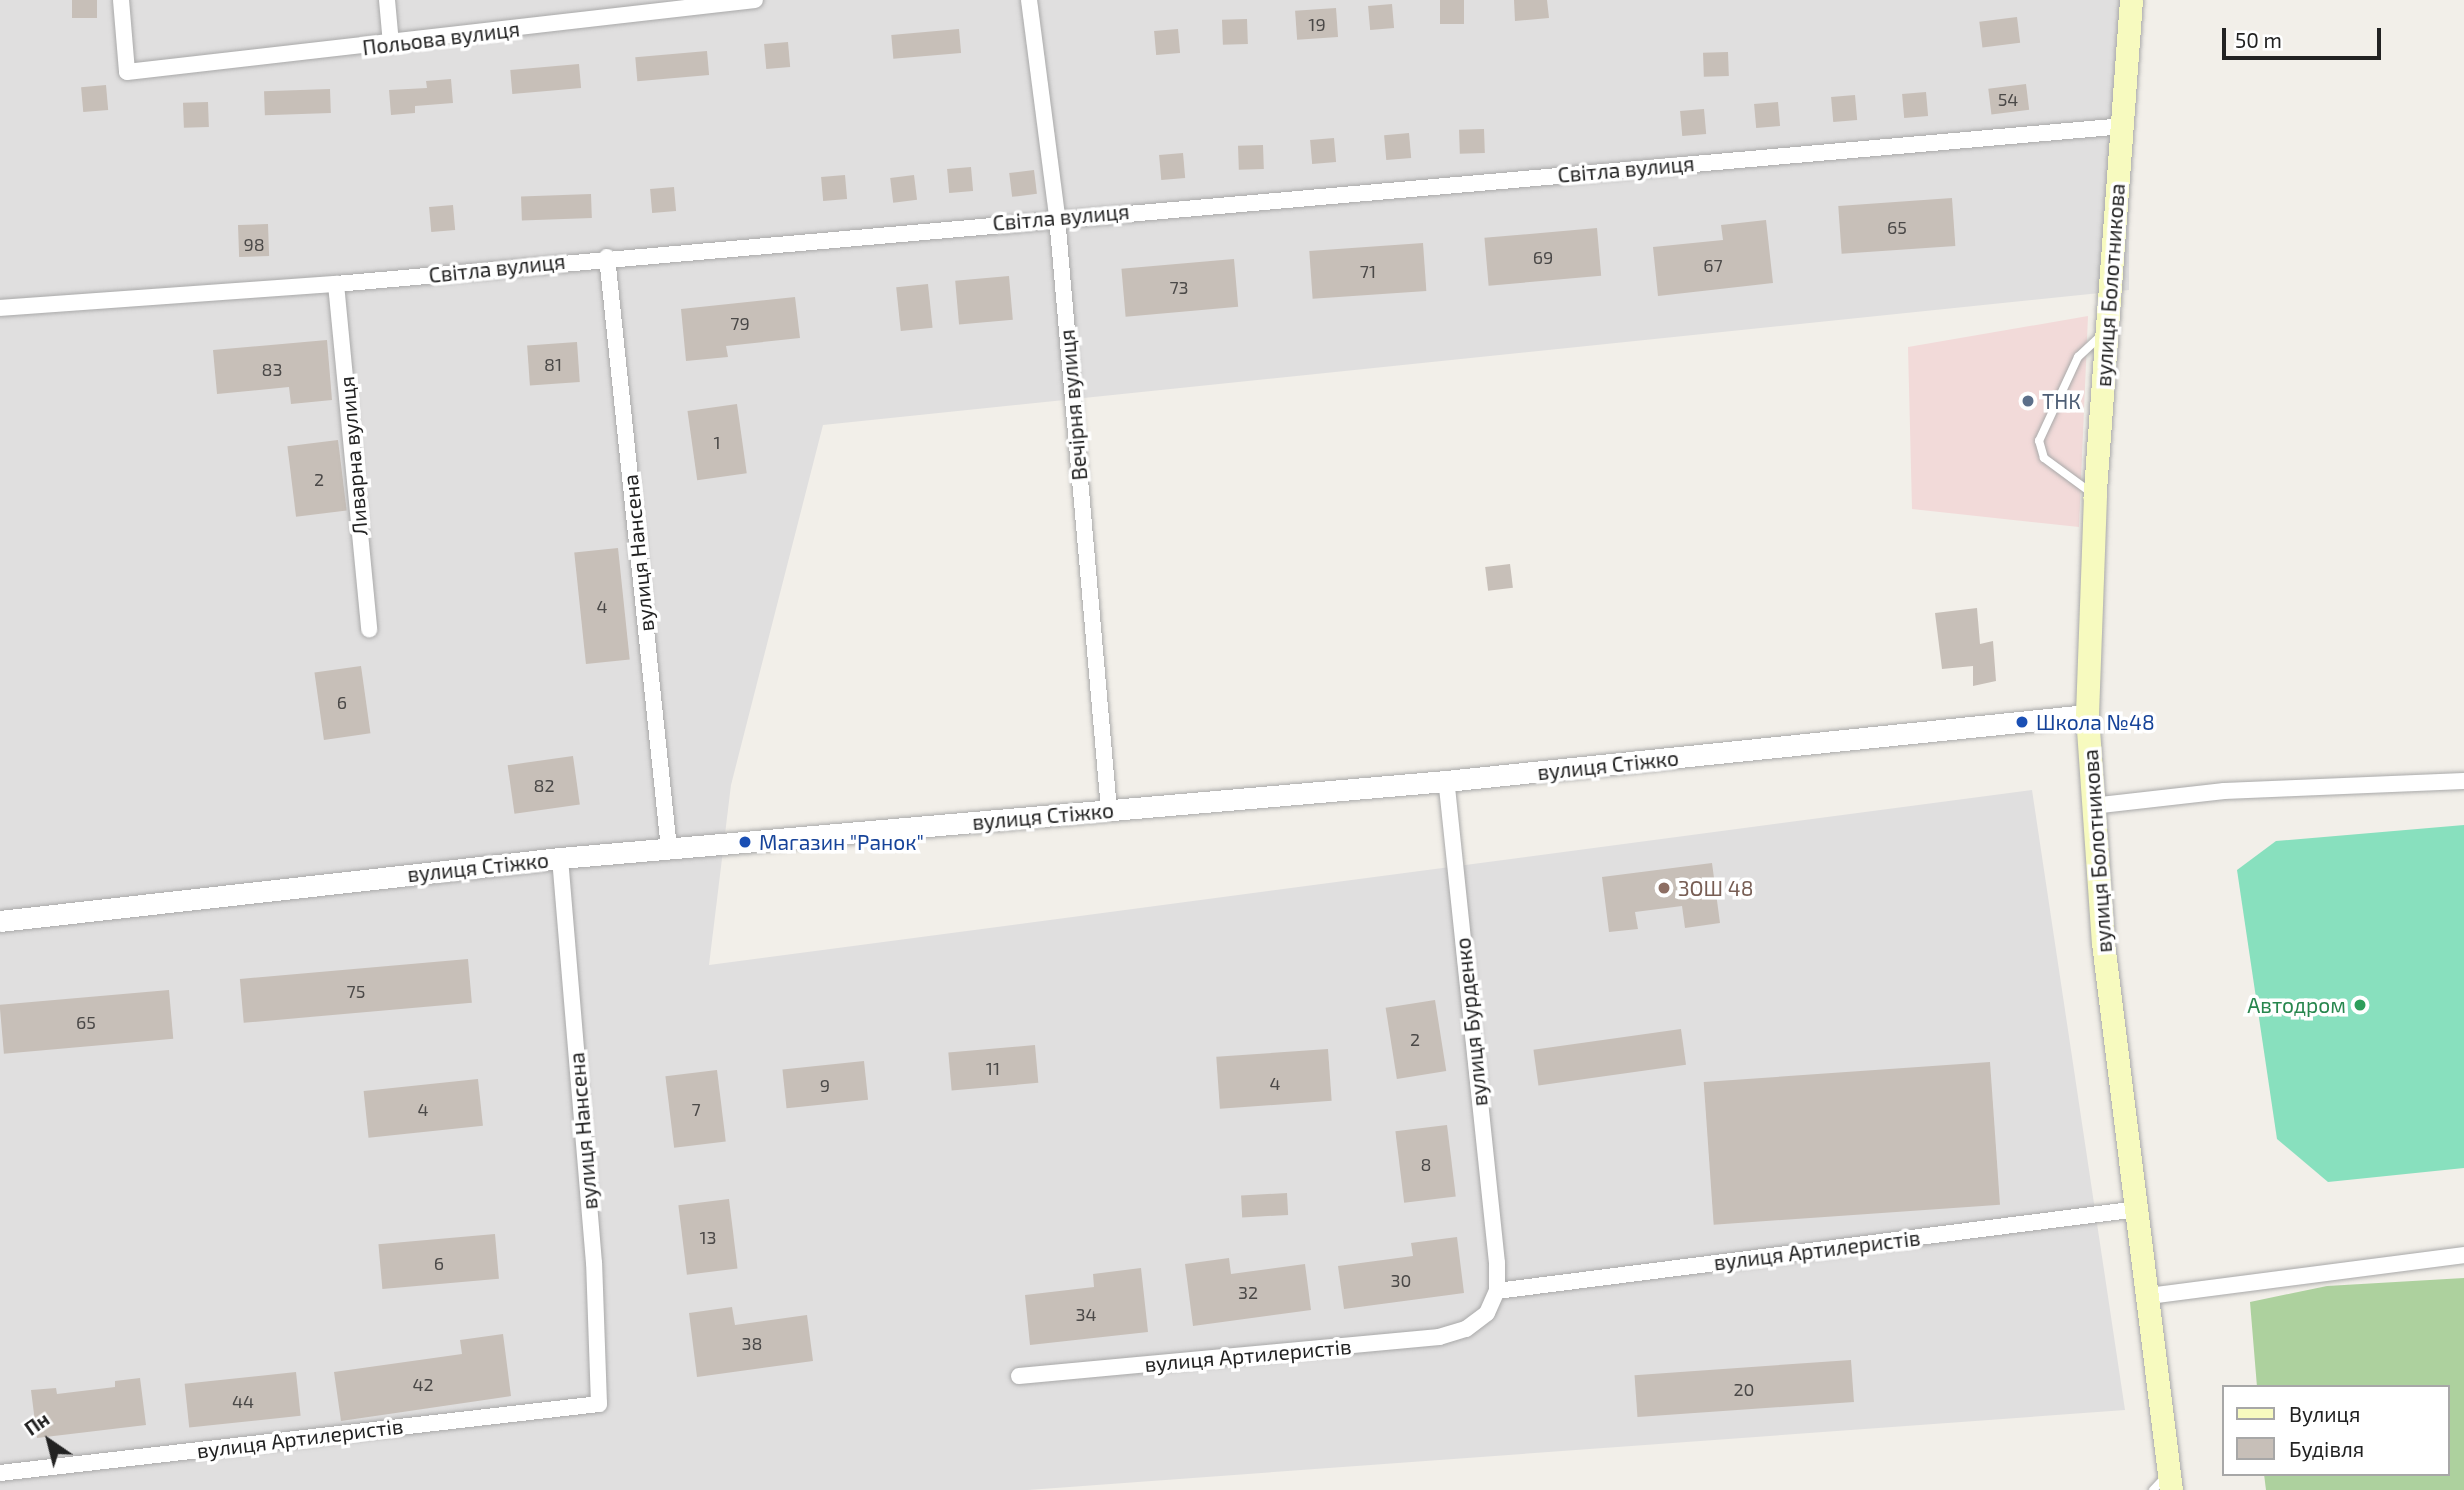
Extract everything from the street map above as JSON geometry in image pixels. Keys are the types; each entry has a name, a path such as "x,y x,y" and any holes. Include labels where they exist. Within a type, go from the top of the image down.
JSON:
{"main road":[{"name":"вулиця Болотникова","path":"2131,0 2095,496 2087,715 2103,943 2170,1481"}],"street":[{"name":"Польова вулиця","path":"121,0 127,72 391,44 754,0"},
{"path":"387,0 391,44"},
{"name":"Вечірня вулиця","path":"1029,0 1057,217 1110,810"},
{"name":"Світла вулиця","path":"0,308 336,284 1057,217 2123,126"},
{"name":"вулиця Нансена","path":"607,257 669,849"},
{"name":"Ливарна вулиця","path":"336,284 369,629"},
{"name":"вулиця Стіжко","path":"0,921 560,858 1446,781 2087,715"},
{"path":"2092,806 2224,791 2464,780"},
{"name":"вулиця Бурденко","path":"1446,781 1497,1263 1497,1291"},
{"name":"вулиця Нансена","path":"560,858 594,1263 599,1404"},
{"name":"вулиця Артилеристів","path":"1019,1376 1439,1337 1466,1329 1487,1314 1497,1291 2138,1209"},
{"path":"2149,1296 2464,1255"},
{"name":"вулиця Артилеристів","path":"0,1473 599,1404"}],"lane":[{"path":"2095,496 2044,458 2039,441 2078,357 2107,331"},
{"path":"2152,1490 2170,1481"}],"shaded area":[{"path":"0,0 2129,0 2129,290 823,425 731,785 709,965 2032,790 2125,1410 1028,1490 0,1490"},
{"path":"2088,316 2079,527 1912,509 1908,347"}],"green space":[{"name":"Автодром","path":"2464,825 2464,1168 2328,1182 2277,1139 2237,870 2276,841"},
{"path":"2464,1278 2464,1490 2266,1490 2264,1476 2450,1476 2450,1385 2257,1385 2250,1302 2327,1286"}],"building":[{"path":"72,0 97,0 97,18 72,18"},
{"path":"1440,0 1464,0 1464,24 1440,24"},
{"path":"1514,0 1547,0 1549,18 1515,21"},
{"path":"1392,4 1394,28 1370,30 1368,6"},
{"path":"1336,8 1338,37 1297,40 1295,11"},
{"path":"2017,17 2020,43 1982,47 1979,22"},
{"path":"1247,19 1248,44 1223,45 1222,20"},
{"path":"959,29 961,53 893,59 891,35"},
{"path":"1178,29 1180,53 1156,55 1154,31"},
{"path":"788,42 790,67 766,69 764,44"},
{"path":"707,51 709,75 637,81 635,57"},
{"path":"1728,52 1729,76 1704,77 1703,53"},
{"path":"579,64 581,88 512,94 510,70"},
{"path":"451,79 453,103 415,106 415,113 391,115 389,90 427,88 426,81"},
{"path":"2026,84 2029,110 1991,114 1988,89"},
{"path":"106,85 108,110 83,112 81,87"},
{"path":"330,89 331,113 265,115 264,91"},
{"path":"1926,92 1928,116 1904,118 1902,94"},
{"path":"1855,95 1857,120 1833,122 1831,97"},
{"path":"208,102 209,127 184,128 183,103"},
{"path":"1778,102 1780,126 1756,128 1754,104"},
{"path":"1704,109 1706,134 1682,136 1680,111"},
{"path":"1484,129 1485,153 1460,154 1459,130"},
{"path":"1409,133 1411,158 1386,160 1384,135"},
{"path":"1334,138 1336,162 1312,164 1310,140"},
{"path":"1263,145 1264,169 1239,170 1238,146"},
{"path":"1183,153 1185,178 1161,180 1159,155"},
{"path":"971,167 973,191 949,193 947,169"},
{"path":"1034,170 1037,194 1012,197 1009,173"},
{"path":"845,175 847,199 823,201 821,177"},
{"path":"914,175 917,200 893,203 890,178"},
{"path":"674,187 676,211 652,213 650,189"},
{"path":"591,194 592,218 522,220 521,196"},
{"path":"1952,198 1955,246 1842,254 1838,206"},
{"path":"453,205 455,230 431,232 429,207"},
{"path":"1766,220 1773,283 1658,296 1653,247 1723,240 1721,225"},
{"path":"268,224 269,256 239,257 238,225"},
{"path":"1597,228 1601,276 1489,286 1484,238"},
{"path":"1423,243 1426,291 1313,299 1309,251"},
{"path":"1234,259 1238,307 1126,317 1121,269"},
{"path":"1009,276 1013,320 959,325 955,281"},
{"path":"928,284 933,328 901,331 896,287"},
{"path":"795,297 800,338 726,346 728,357 686,361 681,309"},
{"path":"327,340 332,400 291,404 289,387 217,394 213,350"},
{"path":"577,342 580,382 530,385 527,345"},
{"path":"737,404 747,473 697,480 687,411"},
{"path":"338,440 347,510 296,517 287,446"},
{"path":"618,548 630,659 586,664 574,553"},
{"path":"1510,564 1513,588 1488,591 1485,567"},
{"path":"1977,608 1980,644 1993,641 1996,681 1973,686 1973,666 1942,669 1935,613"},
{"path":"361,666 370,733 324,740 314,673"},
{"path":"573,756 580,805 514,814 508,765"},
{"path":"1712,863 1720,923 1685,928 1682,906 1635,912 1638,929 1609,932 1602,877"},
{"path":"468,959 472,1003 244,1023 240,979"},
{"path":"169,990 173,1039 4,1054 0,1005"},
{"path":"1435,1000 1446,1071 1397,1079 1386,1008"},
{"path":"1681,1029 1686,1065 1538,1085 1533,1050"},
{"path":"1035,1045 1038,1083 952,1090 948,1053"},
{"path":"1328,1049 1332,1101 1220,1109 1216,1057"},
{"path":"864,1061 868,1100 787,1108 782,1070"},
{"path":"1990,1062 2000,1205 1714,1225 1704,1082"},
{"path":"717,1070 726,1141 674,1148 665,1076"},
{"path":"478,1079 483,1126 369,1138 364,1091"},
{"path":"1447,1125 1456,1196 1404,1203 1395,1131"},
{"path":"1287,1193 1288,1215 1242,1217 1241,1195"},
{"path":"729,1199 738,1268 687,1275 678,1205"},
{"path":"495,1234 499,1279 382,1289 378,1244"},
{"path":"1457,1237 1464,1293 1344,1309 1338,1266 1413,1256 1411,1243"},
{"path":"1229,1258 1231,1274 1305,1264 1311,1310 1193,1326 1185,1264"},
{"path":"1141,1268 1148,1332 1030,1345 1025,1295 1094,1287 1093,1274"},
{"path":"732,1307 735,1325 807,1315 813,1361 697,1377 689,1313"},
{"path":"503,1334 511,1396 341,1421 334,1372 462,1354 460,1340"},
{"path":"1851,1360 1854,1402 1637,1417 1635,1375"},
{"path":"296,1372 301,1416 189,1427 185,1384"},
{"path":"140,1378 146,1425 37,1438 31,1390 56,1388 57,1394 115,1387 115,1381"}],"place":[{"name":"ТНК","path":"2028,401"},
{"name":"Школа №48","path":"2022,722"},
{"name":"Магазин \"Ранок\"","path":"745,842"},
{"name":"ЗОШ 48","path":"1664,888"},
{"name":"Автодром","path":"2360,1005"}]}
